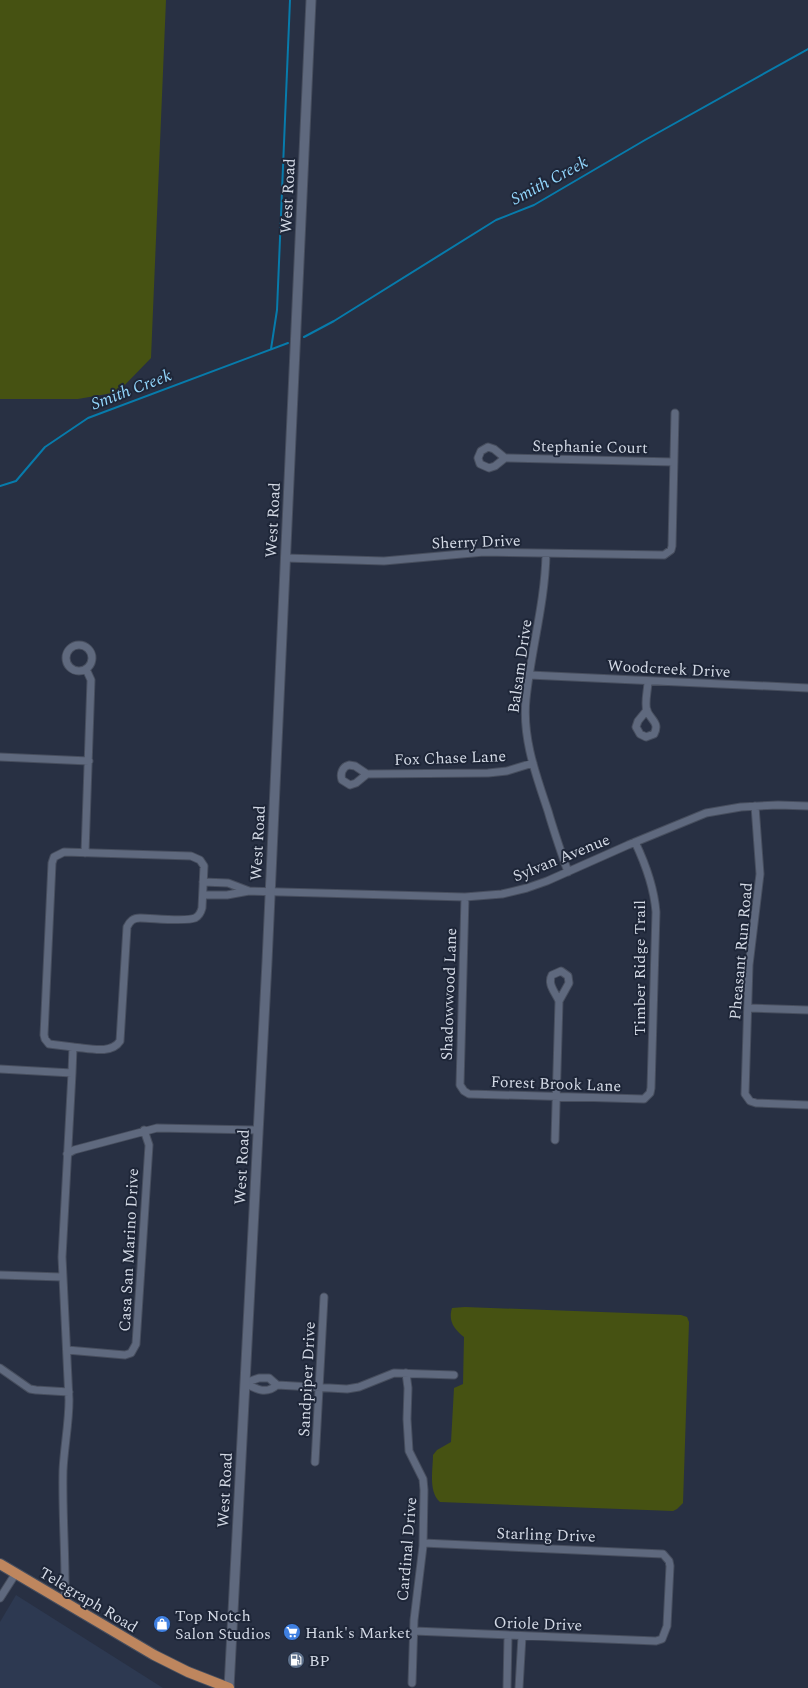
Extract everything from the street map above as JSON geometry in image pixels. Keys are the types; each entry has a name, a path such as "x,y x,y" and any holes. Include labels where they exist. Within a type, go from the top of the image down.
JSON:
{"main road":[{"name":"Telegraph Road","path":"1,1568 16,1573 166,1661 229,1688"}],"street":[{"name":"West Road","path":"229,1688 277,742 311,0"},
{"path":"674,462 675,413"},
{"name":"Stephanie Court","path":"505,458 674,462"},
{"name":"Sherry Drive","path":"285,558 384,561 477,552 659,556 668,554 672,546 674,462"},
{"name":"Balsam Drive","path":"546,554 544,595 526,699 526,728 533,763 568,872"},
{"path":"85,853 91,680 86,669"},
{"name":"Woodcreek Drive","path":"529,675 808,688"},
{"path":"647,710 648,681"},
{"path":"0,757 89,761"},
{"name":"Fox Chase Lane","path":"367,774 493,772 533,763"},
{"name":"Sylvan Avenue","path":"249,891 465,897 492,895 517,891 547,882 635,842 706,813 729,808 755,806 808,806"},
{"name":"Pheasant Run Road","path":"755,806 760,874 750,957 745,1085 747,1097 756,1103 808,1105"},
{"name":"Timber Ridge Trail","path":"635,842 649,874 655,899 656,912 651,1088 647,1097"},
{"path":"60,853 85,853 194,857 200,860 204,866 203,895 200,912 194,918 140,918 130,922 127,927 120,1041 114,1047 108,1049 49,1044 44,1035 52,863 54,857 60,853"},
{"path":"203,882 228,883 249,891"},
{"path":"203,895 227,895 249,891"},
{"name":"Shadowwood Lane","path":"464,1092 460,1085 465,897"},
{"path":"555,1140 559,1001"},
{"path":"748,1008 808,1010"},
{"path":"65,1603 63,1471 64,1448 69,1423 69,1392 62,1277 73,1047"},
{"path":"0,1069 72,1073"},
{"name":"Forest Brook Lane","path":"464,1092 470,1094 639,1100 647,1097"},
{"path":"67,1154 74,1150 144,1130 167,1127 258,1130"},
{"name":"Casa San Marino Drive","path":"67,1350 125,1355 131,1353 136,1344 149,1145 144,1130"},
{"path":"0,1275 62,1277"},
{"name":"Sandpiper Drive","path":"315,1462 324,1297"},
{"path":"0,1368 30,1389 69,1392"},
{"path":"245,1383 258,1378 269,1378 277,1385 352,1389 394,1373 454,1375"},
{"name":"Cardinal Drive","path":"406,1373 408,1388 408,1452 424,1479 423,1543 416,1590 412,1683"},
{"path":"245,1383 258,1390 264,1391 272,1390 277,1385"},
{"name":"Starling Drive","path":"423,1543 663,1554 667,1558 670,1566 667,1626 662,1639"},
{"path":"0,1598 16,1573"},
{"name":"Oriole Drive","path":"414,1631 653,1641 662,1639"},
{"path":"507,1688 508,1636"},
{"path":"519,1688 522,1636"}],"shaded area":[{"path":"16,1595 163,1688 0,1688 0,1622"}],"green space":[{"path":"0,0 166,0 151,358 118,392 78,399 0,399"},
{"path":"465,1307 681,1315 687,1317 689,1322 683,1503 673,1511 440,1502 436,1498 433,1486 433,1455 437,1450 451,1442 454,1388 463,1384 464,1337 457,1331 451,1321 451,1313 452,1308"}],"waterway":[{"path":"271,349 277,310 290,0"},
{"name":"Smith Creek","path":"304,337 334,321 496,220 534,205 645,140 808,49"},
{"name":"Smith Creek","path":"0,486 16,481 45,447 88,418 288,343"}],"place":[{"name":"Top Notch Salon Studios","path":"162,1624"},
{"name":"Hank's Market","path":"292,1632"},
{"name":"BP","path":"296,1660"}]}
